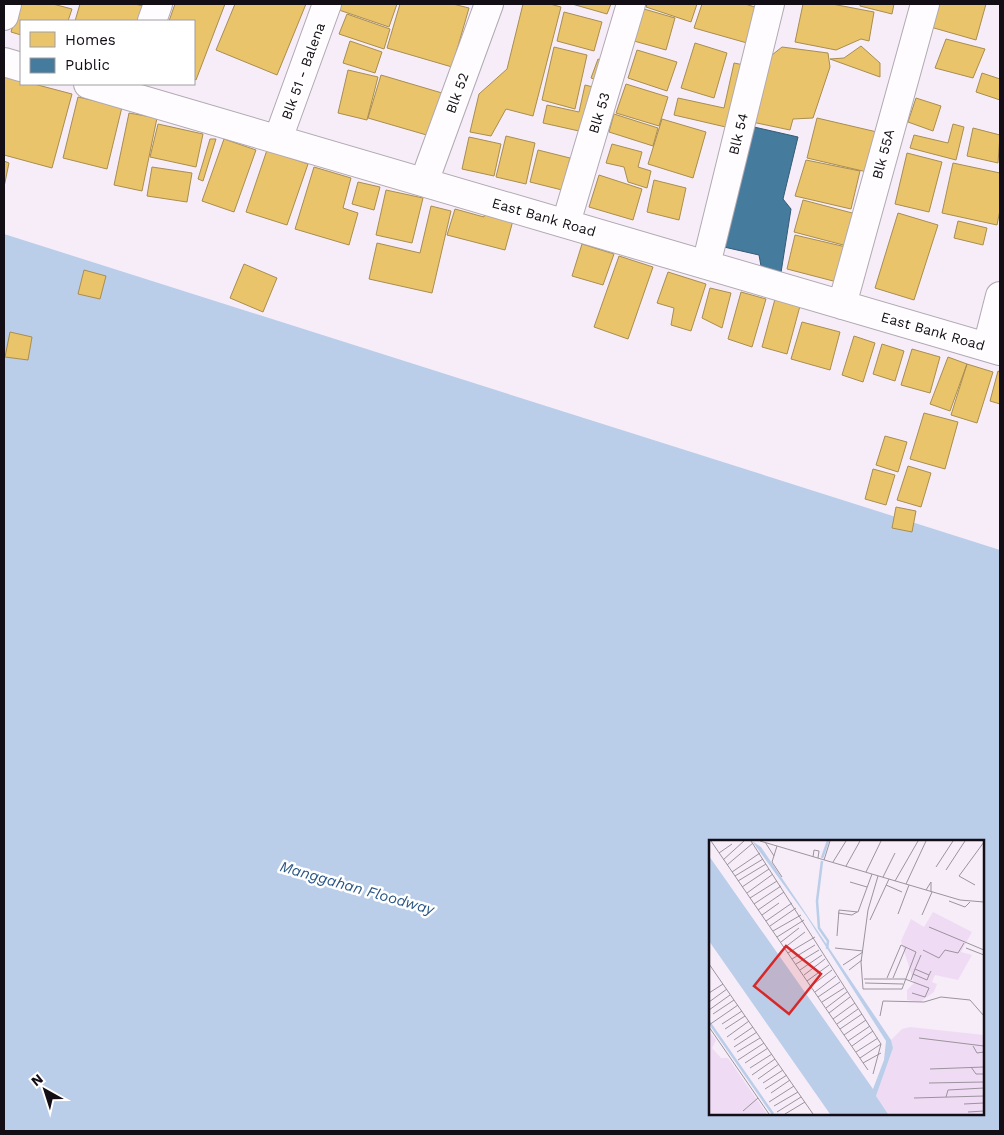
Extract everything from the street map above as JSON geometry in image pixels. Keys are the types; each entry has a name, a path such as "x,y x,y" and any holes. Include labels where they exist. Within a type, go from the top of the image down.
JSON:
{"street":[{"path":"4,16 7,4"},
{"path":"152,20 158,4"},
{"name":"Blk 51 - Balena","path":"278,139 327,4"},
{"name":"Blk 52","path":"424,182 489,4"},
{"name":"Blk 53","path":"566,223 631,4"},
{"name":"Blk 54","path":"706,265 770,4"},
{"name":"Blk 55A","path":"842,305 925,4"},
{"path":"4,62 20,67"},
{"name":"East Bank Road","path":"98,85 127,88 278,139 994,349"},
{"path":"994,349 1000,296"}],"water":[{"name":"Manggahan Floodway","path":"4,234 1000,550 1000,1131 4,1131"}],"building: Homes":[{"path":"19,4 53,4 72,9 68,20 20,20 20,35 11,32"},
{"path":"80,4 134,4 144,6 140,20 75,20"},
{"path":"175,4 225,4 196,80 195,20 169,20"},
{"path":"235,4 306,4 277,75 216,50"},
{"path":"338,4 397,4 389,27 336,9"},
{"path":"400,4 453,4 469,8 452,67 387,48"},
{"path":"523,4 550,4 561,7 533,116 506,109 491,136 470,132 479,94 507,69"},
{"path":"572,4 611,4 607,14"},
{"path":"647,4 697,4 691,22 646,7"},
{"path":"702,4 745,4 758,8 747,43 694,28"},
{"path":"803,4 832,4 874,12 869,41 861,39 836,50 795,42"},
{"path":"860,4 894,4 892,14 860,6"},
{"path":"934,4 986,4 976,40 927,26"},
{"path":"644,9 675,18 666,50 634,41"},
{"path":"564,12 602,22 594,51 557,41"},
{"path":"347,14 390,29 384,49 339,34"},
{"path":"946,39 985,49 973,78 935,68"},
{"path":"350,41 382,52 375,73 343,63"},
{"path":"695,43 727,53 714,98 681,88"},
{"path":"861,46 880,63 880,77 830,59 844,58"},
{"path":"554,47 587,55 575,109 542,100"},
{"path":"782,47 828,53 830,67 813,118 793,119 790,130 752,122 767,59"},
{"path":"637,50 677,62 667,91 628,78"},
{"path":"598,59 608,63 602,82 591,78"},
{"path":"734,63 744,65 730,128 674,115 678,98 724,108"},
{"path":"348,70 378,77 367,120 338,113"},
{"path":"982,73 1000,79 1000,100 976,92"},
{"path":"381,75 442,93 430,136 368,118"},
{"path":"4,76 20,80 20,85 38,85 72,94 52,168 4,155"},
{"path":"626,84 668,97 659,126 616,113"},
{"path":"585,85 597,88 588,133 543,123 547,105 579,112"},
{"path":"78,97 122,107 107,169 63,158"},
{"path":"916,98 941,106 933,131 908,122"},
{"path":"129,113 157,118 142,191 114,185"},
{"path":"614,114 658,128 653,146 609,132"},
{"path":"817,118 877,132 867,172 807,158"},
{"path":"662,119 706,132 693,178 648,164"},
{"path":"158,124 203,134 196,167 150,157"},
{"path":"953,124 964,127 956,160 910,148 914,135 948,143"},
{"path":"973,128 1000,135 998,163 967,156"},
{"path":"506,136 535,143 526,184 496,177"},
{"path":"469,137 501,144 494,176 462,169"},
{"path":"210,139 216,139 203,181 198,179"},
{"path":"224,139 256,150 234,212 202,201"},
{"path":"612,144 642,152 638,167 651,171 647,188 628,182 624,167 606,163"},
{"path":"267,150 308,164 287,225 246,212"},
{"path":"538,150 570,158 562,190 530,182"},
{"path":"907,153 942,162 929,212 895,204"},
{"path":"806,160 860,171 851,209 795,196"},
{"path":"4,161 9,163 4,187"},
{"path":"953,163 1000,173 1000,210 997,225 942,213"},
{"path":"152,167 192,173 187,202 147,196"},
{"path":"314,167 351,178 343,208 358,213 349,245 295,229"},
{"path":"599,175 642,189 633,220 589,207"},
{"path":"654,180 686,188 679,220 647,212"},
{"path":"358,182 380,187 374,210 352,204"},
{"path":"386,190 423,198 412,243 376,235"},
{"path":"803,200 856,214 847,246 794,232"},
{"path":"431,206 451,211 432,293 369,279 377,243 420,253"},
{"path":"486,206 515,213 505,250 447,235 455,209 484,217"},
{"path":"898,213 938,225 914,300 875,288"},
{"path":"958,221 987,228 983,245 954,238"},
{"path":"795,235 846,247 837,282 787,269"},
{"path":"582,244 614,254 603,285 572,276"},
{"path":"619,256 653,267 628,339 594,327"},
{"path":"244,264 277,278 263,312 230,298"},
{"path":"84,270 106,276 100,299 78,294"},
{"path":"668,272 706,284 691,331 671,325 674,308 657,303"},
{"path":"710,288 731,293 722,328 702,318"},
{"path":"741,292 766,299 752,347 728,339"},
{"path":"775,299 800,306 787,354 762,347"},
{"path":"802,322 840,332 830,370 791,359"},
{"path":"10,332 32,337 28,360 5,357"},
{"path":"854,336 875,343 863,382 842,375"},
{"path":"882,344 904,351 895,381 873,374"},
{"path":"912,349 940,357 930,393 901,385"},
{"path":"948,357 967,364 950,411 930,404"},
{"path":"967,364 993,372 977,423 951,415"},
{"path":"998,371 1000,372 1000,404 990,401"},
{"path":"924,413 958,422 945,469 910,459"},
{"path":"885,436 907,442 898,472 876,465"},
{"path":"908,466 931,473 921,507 897,500"},
{"path":"873,469 895,475 886,505 865,499"},
{"path":"896,507 916,511 912,532 892,528"}],"building: Public":[{"path":"754,127 798,137 783,199 791,209 780,279 763,277 759,255 724,247"}]}
